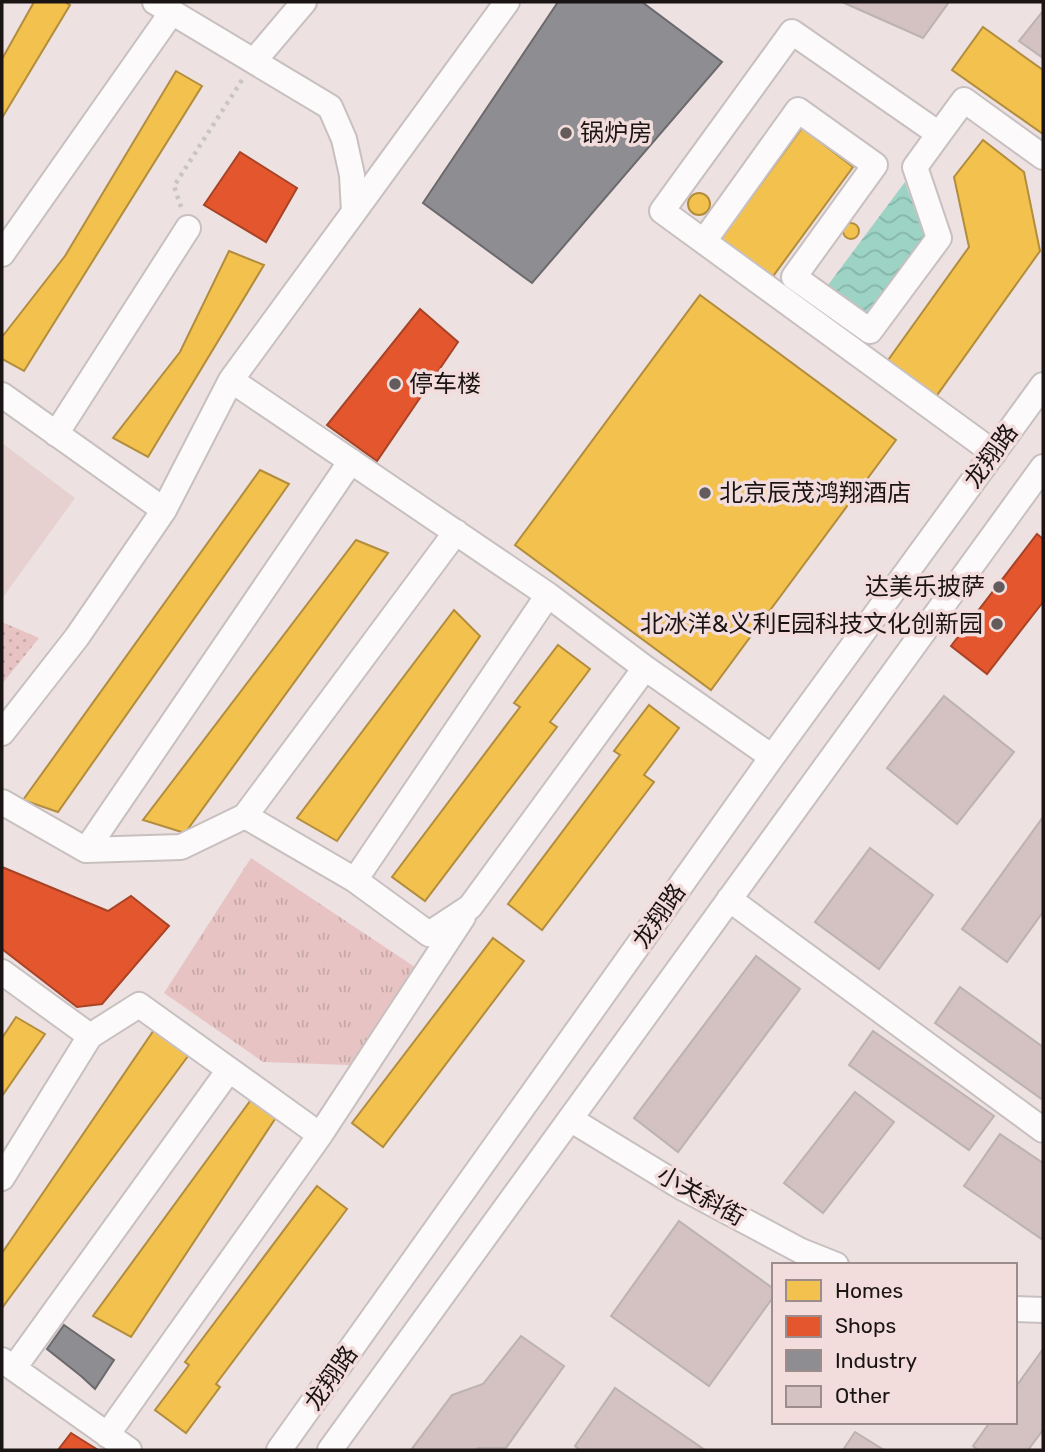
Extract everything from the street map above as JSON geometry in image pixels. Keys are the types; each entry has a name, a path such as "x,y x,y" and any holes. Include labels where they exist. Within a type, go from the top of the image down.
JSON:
{"street":[{"path":"254,61 304,2"},
{"path":"2,733 77,637 164,510 231,380 507,2"},
{"path":"2,254 163,7 330,107 347,151 352,175 354,212"},
{"path":"928,138 792,33 662,211 872,352 994,453"},
{"path":"704,241 799,110 875,164 794,277 870,331 939,238 915,167 928,138 964,100 1043,157"},
{"path":"56,433 188,228"},
{"path":"231,380 548,595 645,668 772,757"},
{"name":"龙翔路","path":"279,1450 772,757 1043,385"},
{"path":"2,395 164,510"},
{"path":"86,850 351,461"},
{"name":"龙翔路","path":"330,1450 729,899 1039,482"},
{"path":"2,802 86,850 181,847 245,816 456,532"},
{"path":"355,880 548,595"},
{"path":"107,1435 320,1135 470,907 645,668"},
{"path":"245,816 355,880 429,934 470,907"},
{"path":"729,899 1043,1130"},
{"path":"2,972 90,1036"},
{"path":"2,1178 90,1036 139,1005 320,1135"},
{"path":"129,1450 8,1364 229,1070"},
{"name":"小关斜街","path":"570,1119 683,1188 801,1251 831,1263"},
{"path":"1017,1310 1043,1310"}],"path":[{"path":"188,228 174,186 254,61"}],"shaded area":[{"path":"2,443 75,498 3,597 2,596"}],"green space":[{"path":"2,622 39,638 2,684"},
{"path":"251,858 436,981 375,1066 263,1062 164,993"}],"water":[{"path":"905,182 925,238 868,313 828,285"}],"building: Homes":[{"path":"34,2 65,2 70,5 2,118 2,59"},
{"path":"983,27 1043,70 1043,134 952,70"},
{"path":"176,71 202,86 24,371 2,359 2,337 65,256"},
{"path":"802,128 853,167 771,279 719,241"},
{"path":"983,140 1024,172 1040,251 935,398 886,363 969,247 954,177"},
{"path":"699,193 707,196 710,204 707,212 699,215 691,212 688,204 691,196"},
{"path":"851,223 857,225 857,237 851,239 845,237 843,231 845,225"},
{"path":"229,251 264,265 148,457 113,438 180,352"},
{"name":"北京辰茂鸿翔酒店","path":"700,295 896,440 711,690 515,545"},
{"path":"260,470 289,484 58,812 23,800"},
{"path":"356,540 388,553 185,833 143,820"},
{"path":"454,610 480,636 337,841 297,818"},
{"path":"558,645 590,669 550,722 557,727 425,901 392,877 520,707 514,703"},
{"path":"649,705 679,728 644,775 654,782 542,930 508,904 620,755 614,751"},
{"path":"493,938 524,961 383,1147 352,1123"},
{"path":"16,1017 45,1034 2,1096 2,1038"},
{"path":"156,1027 191,1052 2,1308 2,1253"},
{"path":"253,1097 281,1110 131,1337 93,1316"},
{"path":"317,1186 347,1209 216,1384 220,1387 186,1433 155,1410 189,1365 185,1362"}],"building: Shops":[{"path":"240,152 297,188 266,242 204,205"},
{"name":"停车楼","path":"420,309 458,342 377,461 327,425"},
{"name":"北冰洋&义利E园科技文化创新园","path":"1037,534 1043,539 1043,602 987,674 951,646"},
{"path":"2,867 108,911 131,896 169,926 102,1004 77,1007 2,949"},
{"path":"71,1433 98,1450 58,1450"}],"building: Industry":[{"name":"锅炉房","path":"558,2 642,2 722,62 532,283 423,203"},
{"path":"64,1325 114,1360 95,1389 47,1349"}],"building: Other":[{"path":"842,2 949,2 923,38"},
{"path":"1043,11 1043,58 1019,41"},
{"path":"944,696 1014,752 957,824 887,768"},
{"path":"1043,817 1043,912 1007,962 962,929"},
{"path":"870,848 933,895 879,969 815,922"},
{"path":"756,956 800,989 678,1152 634,1118"},
{"path":"960,987 1043,1047 1043,1100 935,1023"},
{"path":"873,1031 994,1116 969,1150 849,1065"},
{"path":"855,1092 894,1122 823,1213 784,1183"},
{"path":"1000,1134 1043,1163 1043,1240 964,1186"},
{"path":"679,1221 772,1288 772,1299 709,1386 611,1316"},
{"path":"521,1336 564,1366 506,1448 411,1450 452,1395 483,1384"},
{"path":"1043,1349 1043,1430 1028,1450 978,1450 973,1446 989,1424 1017,1424 1017,1385"},
{"path":"615,1388 705,1450 580,1450 575,1446"},
{"path":"855,1432 884,1450 843,1450"}],"place":[{"name":"锅炉房","path":"566,133"},
{"name":"停车楼","path":"395,384"},
{"name":"北京辰茂鸿翔酒店","path":"705,493"},
{"name":"达美乐披萨","path":"999,587"},
{"name":"北冰洋&义利E园科技文化创新园","path":"997,624"}]}
